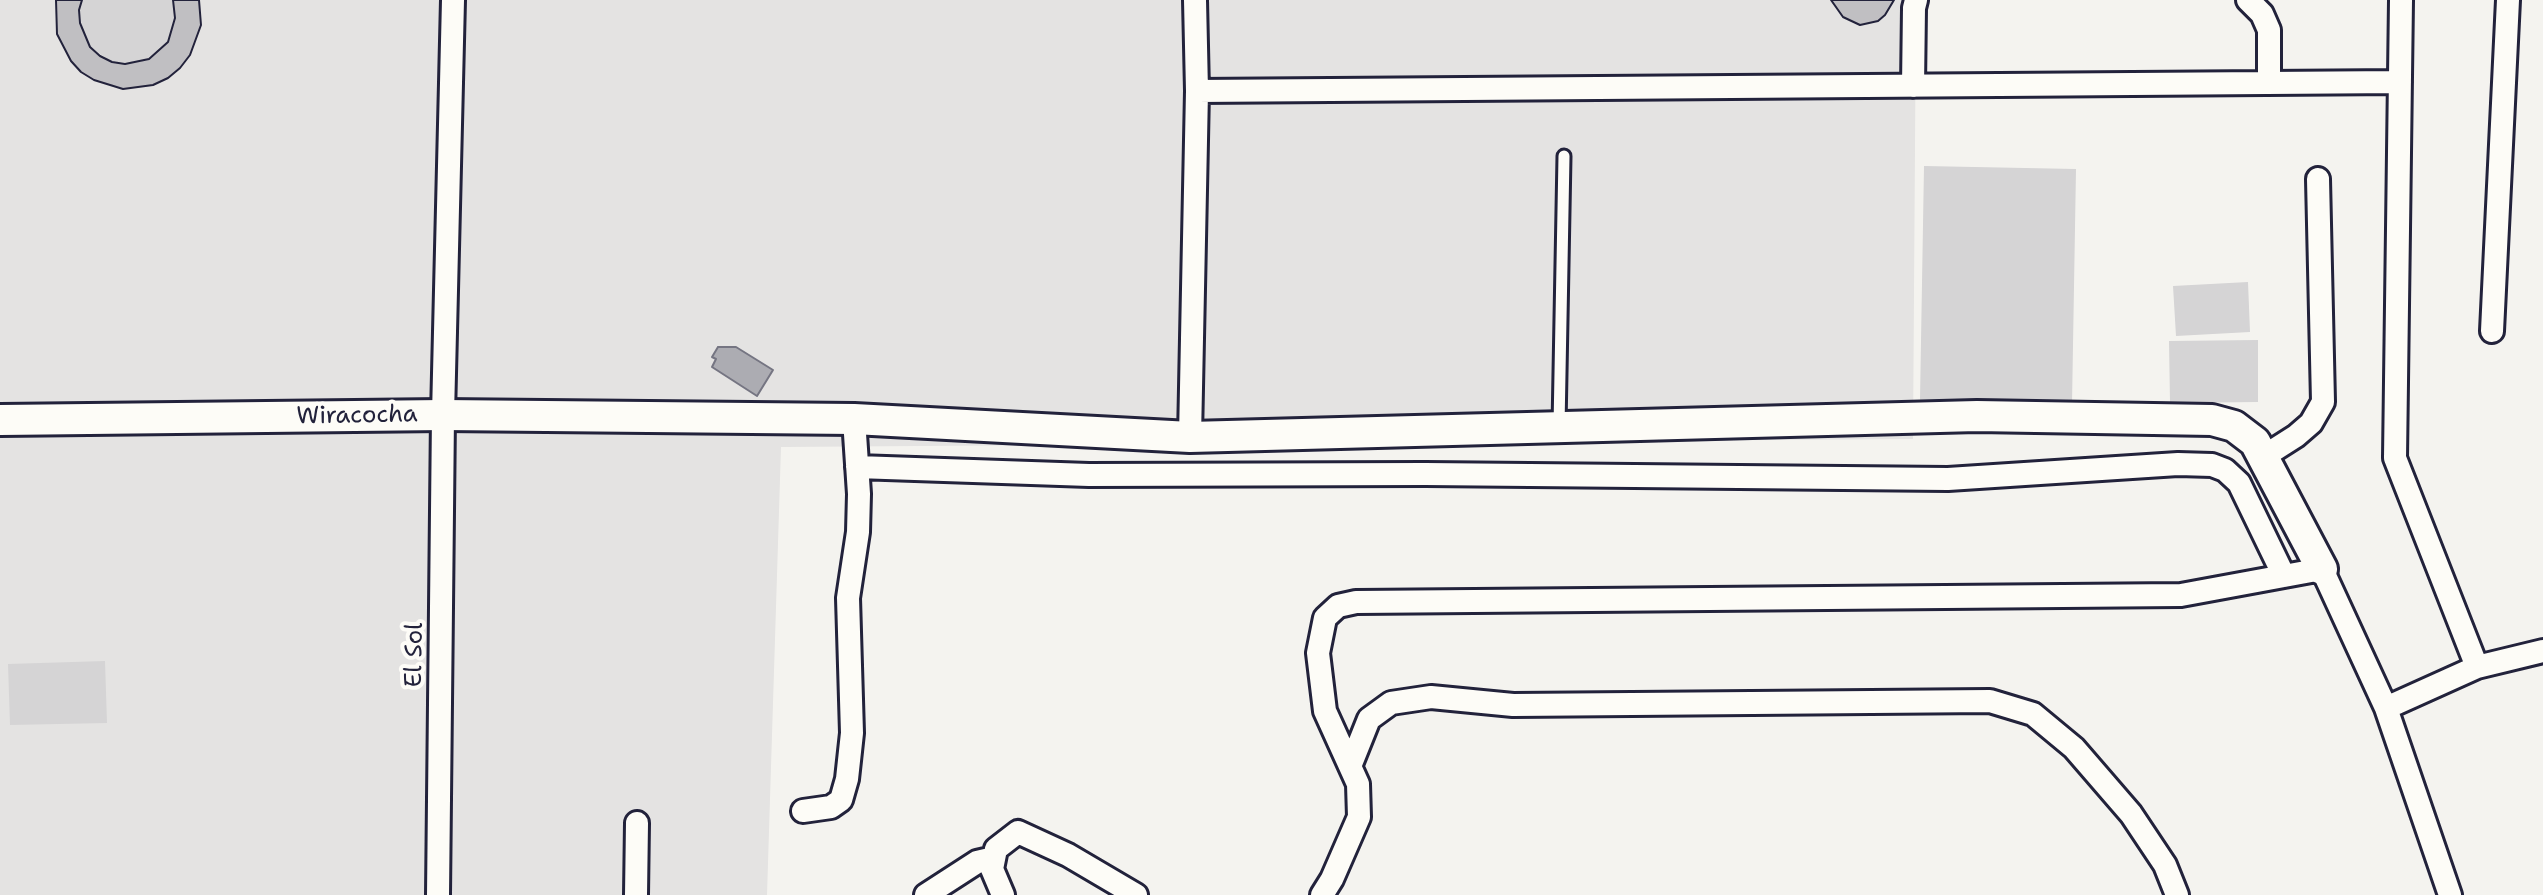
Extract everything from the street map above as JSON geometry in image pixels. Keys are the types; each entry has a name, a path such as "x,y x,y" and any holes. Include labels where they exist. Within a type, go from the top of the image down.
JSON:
{"street":[{"name":"Wiracocha","path":"0,420 443,415 453,0"},
{"path":"1190,437 1197,91 1195,0"},
{"path":"1913,86 1916,0"},
{"path":"2248,0 2262,14 2269,30 2269,83"},
{"path":"2401,0 2395,458 2477,667"},
{"path":"2492,331 2508,0"},
{"path":"1197,91 2400,82"},
{"path":"2263,457 2311,423 2323,402 2318,179"},
{"path":"443,415 854,419 1190,437 1977,416 2212,420 2234,426 2255,442 2322,569 2386,708 2450,895"},
{"name":"El Sol","path":"438,895 443,415"},
{"path":"803,811 831,807 841,800 847,779 852,733 848,598 858,532 854,419"},
{"path":"857,467 1089,475 1425,474 1948,479 2178,464 2212,465 2225,470 2239,483 2284,576"},
{"path":"1331,890 1359,817 1358,784 1325,711 1318,653 1325,618 1338,606 1356,602 2181,595 2322,569"},
{"path":"2386,708 2477,667 2543,651"},
{"path":"1351,764 1369,719 1391,703 1431,697 1513,705 1990,701 2033,714 2074,748 2131,814 2165,865 2177,895"},
{"path":"636,895 637,823"},
{"path":"1003,895 992,869 996,849 1018,832 1068,855 1136,895"},
{"path":"926,895 977,862 994,858"}],"lane":[{"path":"1559,427 1564,156"}],"shaded area":[{"path":"0,0 1916,0 1913,439 781,447 767,895 0,895"},
{"path":"82,0 172,0 173,30 168,42 149,59 138,63 112,62 90,47 84,36 79,10"},
{"path":"1924,166 2076,169 2072,404 1920,400"},
{"path":"2248,282 2250,332 2176,336 2173,286"},
{"path":"2258,340 2258,402 2170,403 2169,341"},
{"path":"718,347 736,347 773,370 757,396 712,367 716,359 712,357"},
{"path":"105,661 107,723 10,725 8,664"}],"building":[{"path":"56,0 82,0 80,23 90,47 112,62 125,64 149,59 168,42 175,18 173,0 199,0 201,25 190,55 168,78 153,85 123,89 94,80 71,61 57,34"},
{"path":"1831,0 1894,0 1878,21 1860,25 1843,17"}]}
